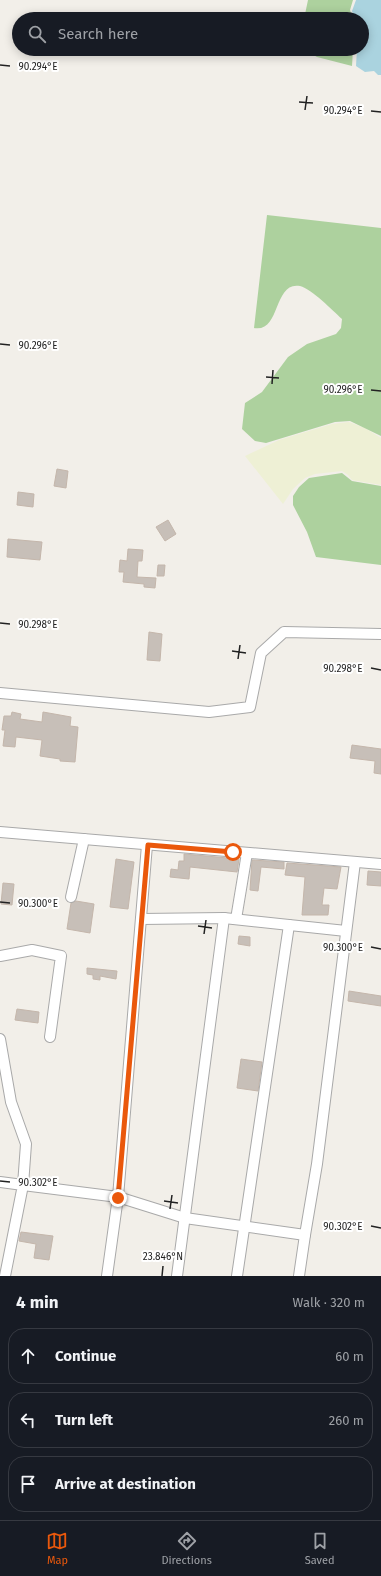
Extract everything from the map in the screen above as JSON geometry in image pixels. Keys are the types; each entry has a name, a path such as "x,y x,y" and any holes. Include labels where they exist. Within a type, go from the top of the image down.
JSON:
{"street":[{"path":"0,693 209,712 250,707 261,653 284,632 381,634"},
{"path":"0,832 246,854 381,864"},
{"path":"71,897 84,840"},
{"path":"107,1276 118,1198 148,845"},
{"path":"236,919 246,854"},
{"path":"299,1276 317,1164 355,862"},
{"path":"141,919 224,918 346,931"},
{"path":"177,1276 224,918"},
{"path":"237,1276 289,925"},
{"path":"0,956 32,950 61,956 50,1037"},
{"path":"0,1038 11,1102 26,1144 22,1185 5,1276"},
{"path":"0,1182 118,1198 185,1218 305,1235"}],"green space":[{"path":"308,0 353,0 351,12 305,12"},
{"path":"315,56 353,56 352,66"},
{"path":"267,215 381,228 381,436 350,421 335,422 266,443 255,441 242,429 245,403 262,392 288,357 307,344 336,334 341,328 342,319 316,295 300,286 291,287 285,291 269,323 263,327 254,328"},
{"path":"349,422 365,428 381,438 381,485 352,480 342,471 315,474 305,478 293,489 283,504 245,456 279,440 332,424"},
{"path":"342,473 352,481 381,486 381,565 316,557 307,532 293,505 293,496 299,487 309,478"}],"water":[{"path":"356,0 381,0 381,75 378,75 374,71 365,72 356,66 357,56 369,56 369,12 352,11"}],"building":[{"path":"57,469 68,471 66,488 54,486"},
{"path":"18,492 34,494 33,507 17,505"},
{"path":"168,520 176,534 165,541 156,527"},
{"path":"8,539 42,542 40,560 7,557"},
{"path":"128,549 143,550 142,561 138,561 137,577 156,578 155,588 144,587 144,584 123,582 124,572 119,572 120,560 127,561"},
{"path":"158,565 165,565 164,576 157,576"},
{"path":"149,632 162,634 160,661 147,660"},
{"path":"12,712 21,714 20,719 42,722 43,712 71,717 70,726 78,727 75,762 60,761 60,759 40,756 42,740 16,737 15,747 3,746 5,730 2,730 4,716 11,716"},
{"path":"352,745 381,749 381,774 374,773 375,761 350,758"},
{"path":"184,854 239,859 237,872 190,867 189,879 170,877 171,869 178,870 179,861 184,861"},
{"path":"116,859 134,862 128,909 110,907"},
{"path":"252,860 284,862 284,869 261,867 258,891 250,890"},
{"path":"287,863 341,867 337,889 324,888 322,905 329,905 328,915 302,915 305,877 285,875"},
{"path":"368,871 381,872 381,886 367,885"},
{"path":"3,883 14,884 12,905 1,904"},
{"path":"76,901 94,904 90,933 67,929 71,903"},
{"path":"239,936 250,937 250,946 238,944"},
{"path":"87,968 117,971 116,979 100,976 100,980 93,979 93,975 87,974"},
{"path":"349,991 381,996 381,1006 348,1001"},
{"path":"17,1009 39,1012 38,1023 15,1020"},
{"path":"241,1059 262,1062 258,1091 237,1088"},
{"path":"21,1232 53,1236 49,1260 34,1258 36,1244 19,1241"}],"route":[{"path":"118,1198 148,845 233,852"}]}
